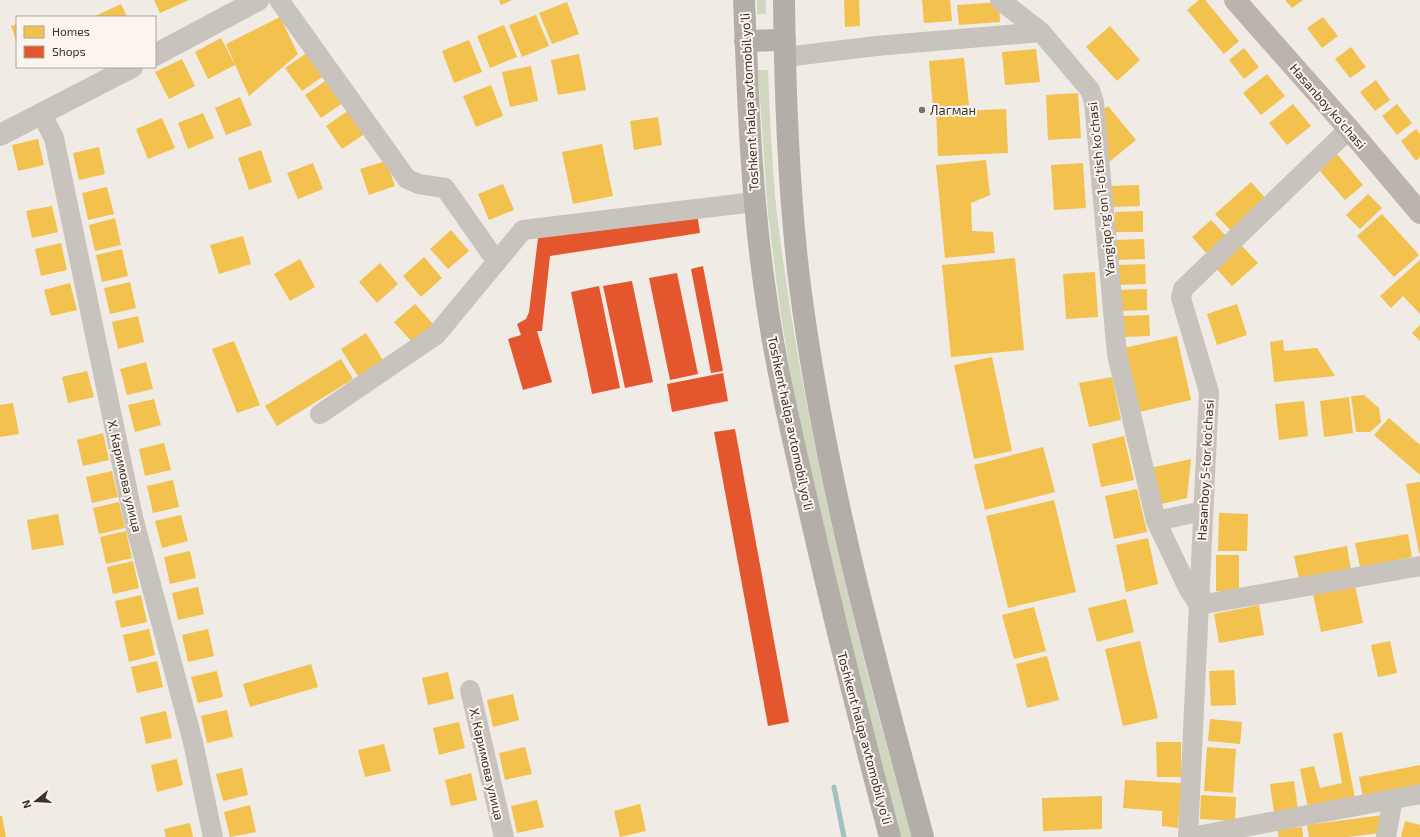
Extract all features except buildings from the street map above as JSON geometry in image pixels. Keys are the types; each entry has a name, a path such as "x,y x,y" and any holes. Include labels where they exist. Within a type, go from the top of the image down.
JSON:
{"highway":[{"name":"Toshkent halqa avtomobil yo'li","path":"744,0 754,202 765,291 786,408 833,618 890,837"},
{"path":"784,0 791,199 800,286 818,400 840,509 862,601 923,837"},
{"path":"745,41 785,48"}],"main road":[{"name":"Hasanboy ko'chasi","path":"1235,0 1349,129 1420,213"}],"street":[{"path":"279,0 407,179 420,184 445,188 497,262"},
{"name":"Yangiqo'rg'on 1-o'tish ko'chasi","path":"1000,0 1041,32 1090,90 1094,102 1117,354 1156,520 1188,588 1199,604"},
{"path":"156,54 255,1"},
{"path":"785,48 876,46 1041,32"},
{"path":"0,135 42,115 130,68"},
{"name":"Х. Каримова улица","path":"42,115 54,138 133,517 193,742 213,837"},
{"name":"Hasanboy 5-tor ko'chasi","path":"1189,837 1209,392 1181,298 1183,289 1349,129"},
{"path":"320,414 436,335 523,230 754,202"},
{"path":"1156,520 1203,511"},
{"path":"1199,604 1420,566"},
{"name":"Х. Каримова улица","path":"470,690 504,837"},
{"path":"1189,837 1420,794"},
{"path":"1386,837 1393,799"}],"green space":[{"path":"757,0 766,0 766,14 757,14"},
{"path":"758,70 768,70 772,161 777,215 801,373 816,451 832,529 870,683 912,837 900,837 871,730 795,402 780,309 768,214"}],"waterway":[{"path":"834,787 844,837"}],"place":[{"name":"Лагман","path":"922,110"}]}
